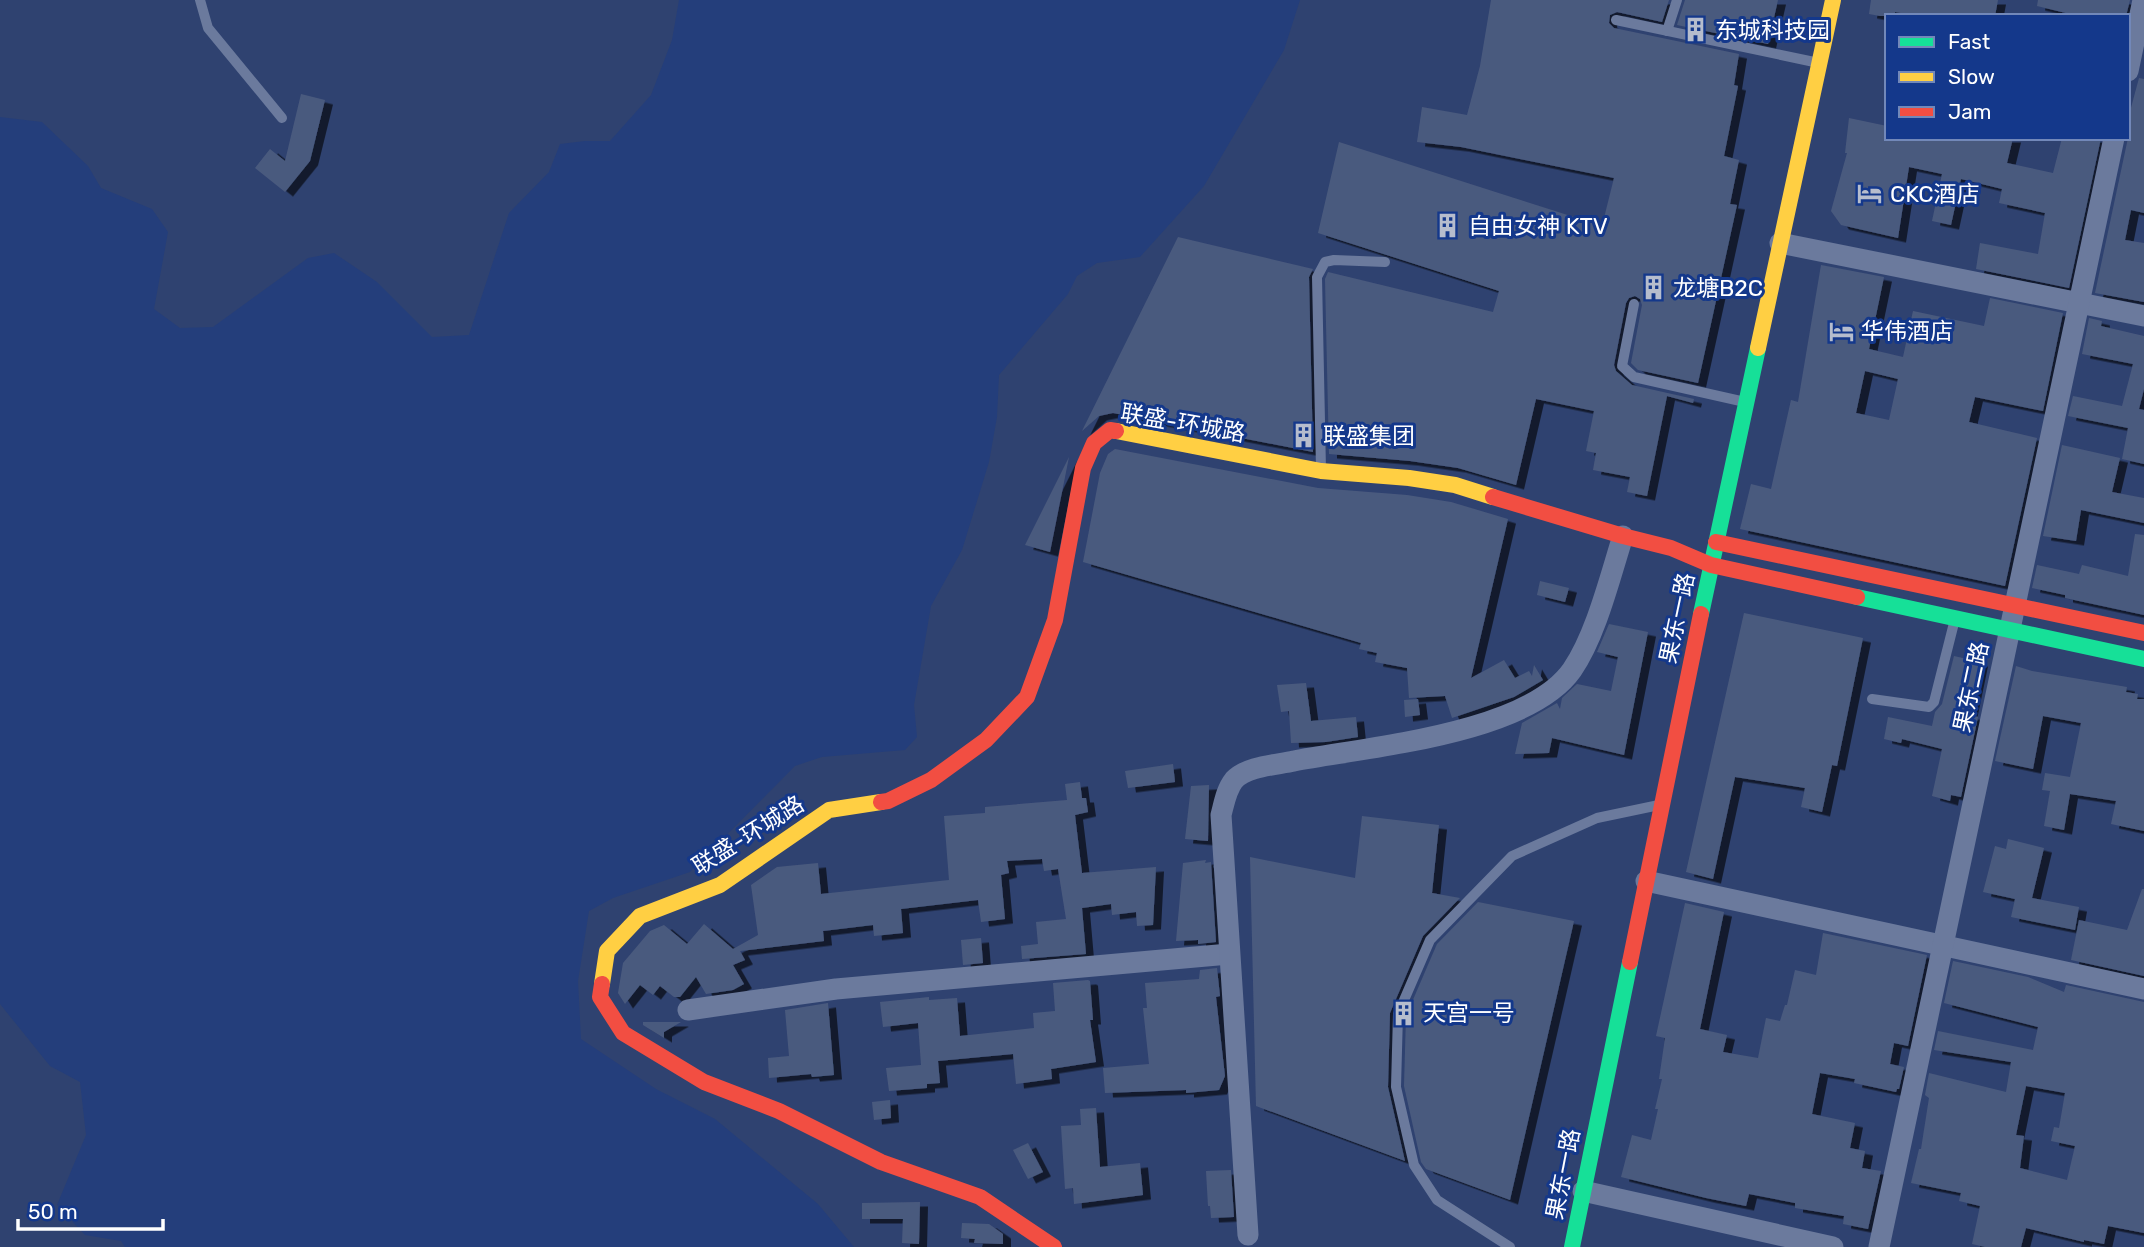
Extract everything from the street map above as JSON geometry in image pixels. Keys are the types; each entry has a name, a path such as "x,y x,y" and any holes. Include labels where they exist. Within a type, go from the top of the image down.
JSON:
{"street":[{"name":"果东一路","path":"1572,1247 1711,565 1833,0"},
{"path":"2130,62 2143,0"},
{"name":"果东二路","path":"1879,1247 2114,140"},
{"path":"1780,243 2080,301 2144,316"},
{"name":"联盛-环城路","path":"1054,1247 980,1198 881,1162 779,1111 704,1082 623,1033 600,997 607,951 640,916 720,885 829,810 888,801 931,780 986,740 1027,697 1055,620 1083,468 1094,443 1110,430 1321,471 1409,478 1455,485 1671,548 1711,565 2010,630 2143,655"},
{"path":"1248,1234 1221,815 1225,798 1234,781 1252,771 1269,766 1424,739 1471,727 1527,706 1552,689 1571,671 1600,607 1623,536"},
{"path":"1671,548 1716,542 2144,633"},
{"path":"1879,601 1883,577"},
{"path":"1646,881 2144,989"},
{"path":"688,1010 835,989 1229,954"},
{"path":"1583,1191 1833,1247"}],"lane":[{"path":"200,0 208,28 282,118"},
{"path":"1667,31 1677,0"},
{"path":"1616,20 1819,63"},
{"path":"1321,471 1317,277 1325,262 1334,260 1385,262"},
{"path":"1634,304 1622,366 1626,371 1634,377 1746,402"},
{"path":"1872,699 1929,708 1934,702 1955,618"},
{"path":"1510,1247 1437,1200 1414,1166 1396,1087 1398,1014 1430,940 1512,856 1597,818 1661,805"}],"water":[{"path":"679,0 1300,0 1284,50 1204,186 1140,257 1097,263 1077,276 1068,294 999,375 997,417 989,462 962,550 931,606 914,705 917,737 905,750 822,757 795,766 690,872 613,898 589,911 578,981 581,1039 656,1089 715,1119 818,1204 854,1247 125,1247 121,1241 85,1235 57,1205 86,1135 80,1082 50,1066 0,1004 0,117 42,122 88,166 101,188 152,209 168,232 154,309 180,328 213,327 308,258 334,253 377,282 432,337 469,335 509,213 549,172 560,144 610,141 651,95 672,40"}],"building":[{"path":"1491,0 1669,0 1662,22 1617,12 1610,15 1609,23 1614,28 1739,54 1734,85 1738,86 1724,156 1739,160 1730,204 1737,205 1698,383 1638,370 1631,363 1642,305 1640,299 1635,296 1629,298 1626,303 1614,365 1616,371 1632,385 1694,399 1693,403 1667,396 1647,496 1627,492 1630,477 1593,470 1596,453 1586,451 1594,411 1536,399 1516,485 1458,468 1329,454 1325,279 1328,272 1493,312 1499,291 1318,233 1339,142 1602,226 1614,178 1461,147 1417,142 1422,107 1467,115 1480,66"},
{"path":"1685,0 1778,0 1768,44 1677,25"},
{"path":"1871,0 1998,0 1995,14 1869,14"},
{"path":"2038,0 2130,0 2126,14 2070,14 2037,6"},
{"path":"2139,78 2144,79 2144,213 2131,210 2125,240 2144,243 2144,302 2095,293 2128,140 2130,140 2130,112"},
{"path":"301,94 325,100 310,161 285,192 255,168 270,149 285,161"},
{"path":"1849,118 1885,126 1885,140 2013,140 2007,163 2053,173 2061,140 2101,140 2069,288 1976,269 1980,243 2038,254 2045,213 1999,203 2002,189 1961,179 1951,225 1932,221 1942,174 1909,167 1898,238 1841,225 1831,211 1845,153"},
{"path":"1178,237 1313,269 1309,277 1313,452 1113,413 1099,416 1082,431"},
{"path":"1821,265 1884,277 1869,349 1903,357 1913,311 1984,326 1990,298 2063,313 2043,411 1975,397 1969,422 2037,438 2005,586 1740,529 1751,484 1771,489 1791,400 1798,402","holes":["1865,371 1898,379 1889,420 1856,413"]},
{"path":"2089,318 2102,321 2101,326 2144,336 2144,389 2139,409 2144,410 2144,464 2122,459 2128,428 2068,416 2073,396 2122,406 2133,364 2082,354"},
{"path":"2062,445 2120,458 2112,492 2144,498 2144,523 2081,510 2076,541 2043,536"},
{"path":"1115,449 1318,488 1407,495 1451,502 1508,519 1471,678 1504,660 1515,678 1529,671 1532,676 1534,665 1543,680 1514,697 1452,718 1445,696 1409,698 1407,668 1375,662 1377,653 1359,649 1361,643 1083,562 1100,473 1108,454"},
{"path":"1069,457 1050,552 1025,545"},
{"path":"2135,534 2144,535 2144,615 2032,588 2037,565 2079,574 2082,565 2128,576"},
{"path":"1540,581 1569,588 1565,602 1537,595"},
{"path":"1744,613 1863,638 1837,766 1832,765 1822,812 1801,807 1805,788 1735,777 1713,879 1686,872"},
{"path":"1609,624 1648,632 1624,755 1552,738 1549,753 1515,754 1522,723 1557,703 1560,709 1562,698 1577,684 1611,691 1618,657 1597,652"},
{"path":"1954,656 1980,662 1969,715 1978,717 1961,797 1951,795 1950,801 1932,796 1942,749 1902,739 1901,743 1884,739 1888,717 1932,726 1935,712 1942,704"},
{"path":"2016,666 2127,687 2126,692 2138,694 2137,699 2144,699 2144,831 2111,824 2116,801 2070,794 2064,830 2044,826 2050,791 2042,790 2045,773 2070,777 2081,723 2043,716 2033,769 1995,761"},
{"path":"1306,683 1311,721 1356,717 1358,737 1326,742 1291,743 1289,711 1281,712 1277,685"},
{"path":"1418,699 1420,715 1405,717 1404,700"},
{"path":"1173,764 1175,782 1128,788 1125,771"},
{"path":"1080,782 1082,798 1086,798 1088,812 1075,815 1082,873 1156,867 1153,925 1137,926 1136,912 1112,915 1111,904 1082,908 1086,954 1022,959 1021,946 1038,944 1036,922 1066,919 1058,869 1044,871 1042,859 1007,861 1009,873 1001,875 1005,919 981,922 978,900 901,909 903,933 874,936 873,925 823,931 824,941 740,951 745,960 733,965 744,984 733,990 706,994 696,977 680,997 674,997 660,986 653,995 640,985 625,1004 618,993 623,963 650,931 664,925 687,944 704,924 733,949 758,935 751,885 777,867 818,863 821,894 949,880 944,816 985,813 985,807 1067,800 1065,784"},
{"path":"1209,785 1208,841 1185,839 1191,786"},
{"path":"1362,816 1439,825 1432,893 1460,898 1423,936 1390,1013 1388,1087 1405,1161 1256,1106 1250,857 1355,878"},
{"path":"2008,839 2044,848 2032,898 2079,907 2075,930 2011,917 2015,899 1983,892 1995,846 2006,849"},
{"path":"1206,860 1205,863 1211,862 1216,942 1198,944 1198,940 1176,941 1183,863"},
{"path":"2142,889 2144,976 2071,960 2079,920 2127,930"},
{"path":"1478,902 1574,921 1510,1200 1426,1169 1421,1162 1404,1086 1406,1016 1437,944"},
{"path":"1685,903 1724,912 1700,1029 1727,1035 1723,1052 1758,1058 1766,1018 1780,1021 1787,1005 1795,970 1816,975 1823,933 1927,955 1908,1046 1894,1043 1890,1064 1904,1067 1899,1089 1896,1092 1854,1083 1855,1079 1820,1073 1812,1114 1855,1123 1850,1148 1865,1151 1862,1168 1881,1171 1868,1229 1843,1224 1844,1216 1795,1208 1795,1203 1749,1194 1746,1206 1621,1177 1632,1135 1651,1140 1658,1109 1655,1109 1662,1079 1659,1079 1665,1038 1656,1036"},
{"path":"981,938 983,963 963,965 961,940"},
{"path":"1953,961 2028,977 2064,992 2066,985 2144,1002 2144,1233 2108,1226 2104,1244 2026,1228 2021,1247 1985,1247 1972,1244 1980,1206 1959,1201 1961,1193 1911,1183 1921,1149 1929,1098 1925,1095 1929,1073 2006,1092 2011,1062 1934,1050 1938,1031 2033,1050 2038,1027 1944,1003","holes":["2026,1086 2065,1093 2059,1128 2054,1127 2051,1141 2075,1146 2067,1180 2020,1168 2024,1136 2016,1135"]},
{"path":"1217,968 1220,996 1216,997 1225,1076 1219,1090 1186,1093 1186,1090 1105,1093 1103,1068 1149,1064 1143,1008 1147,1008 1145,983 1199,979 1200,970"},
{"path":"1088,980 1096,1062 1051,1069 1052,1079 1016,1084 1013,1054 938,1061 940,1083 927,1084 927,1088 889,1091 886,1068 921,1065 918,1023 883,1027 880,1002 929,997 929,1000 957,998 960,1036 1034,1028 1033,1013 1055,1011 1053,983"},
{"path":"828,1003 834,1075 769,1078 768,1058 789,1056 785,1010"},
{"path":"643,1022 681,1022 664,1032 664,1038 643,1025"},
{"path":"890,1100 891,1118 874,1120 872,1102"},
{"path":"1096,1108 1100,1167 1140,1163 1143,1195 1074,1204 1073,1188 1065,1189 1061,1126 1081,1125 1080,1109"},
{"path":"1028,1143 1043,1172 1028,1179 1013,1150"},
{"path":"1231,1170 1234,1217 1211,1218 1206,1171"},
{"path":"920,1202 919,1244 902,1243 903,1219 862,1219 862,1203"},
{"path":"962,1223 989,1224 1003,1234 1003,1244 974,1243 975,1239 961,1238"}],"traffic: fast":[{"path":"1701,614 1758,348"},
{"path":"1857,597 2144,659"},
{"path":"1572,1247 1630,962"}],"traffic: slow":[{"path":"1758,348 1833,0"},
{"path":"1116,431 1321,471 1409,478 1455,485 1493,497"},
{"path":"602,984 607,951 640,916 720,885 829,810 881,802"}],"traffic: jam":[{"path":"881,802 931,780 986,740 1027,697 1055,620 1083,468 1094,443 1110,430 1116,431"},
{"path":"1493,497 1671,548 1711,565 1857,597"},
{"path":"1716,542 2144,633"},
{"path":"1630,962 1701,614"},
{"path":"602,984 600,997 623,1033 704,1082 779,1111 881,1162 980,1197 1054,1247"}],"place":[{"name":"东城科技园","path":"1695,30"},
{"name":"CKC酒店","path":"1870,194"},
{"name":"自由女神 KTV","path":"1448,226"},
{"name":"龙塘B2C","path":"1653,288"},
{"name":"华伟酒店","path":"1841,331"},
{"name":"联盛集团","path":"1303,436"},
{"name":"天宫一号","path":"1403,1013"}]}
